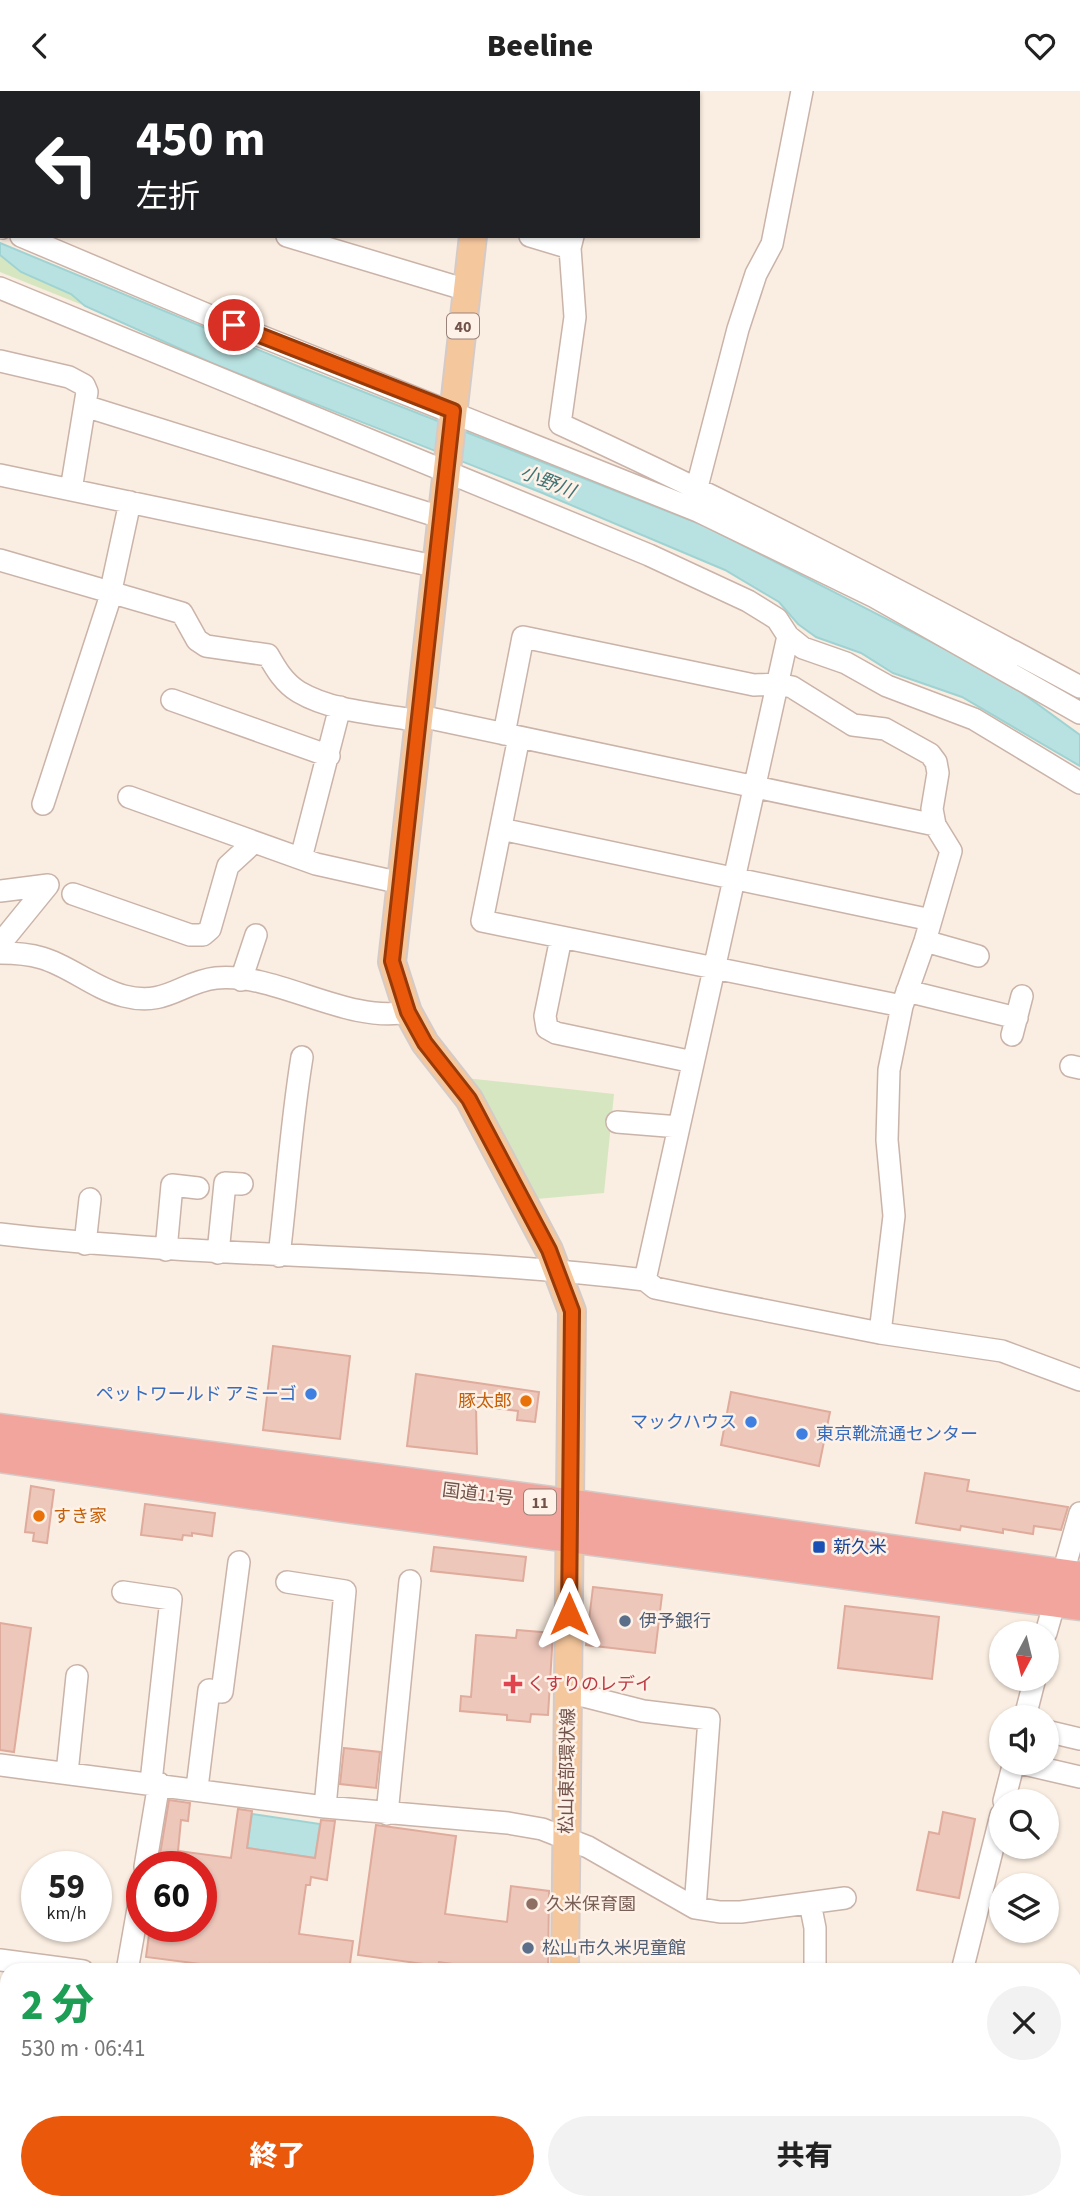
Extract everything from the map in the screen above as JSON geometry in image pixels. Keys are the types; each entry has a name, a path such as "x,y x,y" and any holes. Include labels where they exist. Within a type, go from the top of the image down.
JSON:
{"highway":[{"name":"国道11号","path":"0,1430 569,1521 1069,1590"},
{"name":"国道11号","path":"0,1456 569,1521"}],"main road":[{"name":"松山東部環状線","path":"473,238 392,961 408,1012 425,1043 469,1099 557,1269 572,1311 565,1963"}],"street":[{"path":"697,487 738,329 756,274 772,244 802,91"},
{"path":"26,238 208,315 722,523 876,597 1080,713"},
{"path":"294,238 467,290"},
{"path":"544,238 571,242 575,317 560,424 697,487 921,601 1080,687"},
{"path":"0,288 227,384 447,468 649,555 748,601 777,619 788,636 803,648 846,663 887,686 974,719 1080,783"},
{"path":"0,361 78,381 86,392 71,490"},
{"path":"85,406 440,517"},
{"path":"0,475 435,566"},
{"path":"43,804 111,591 130,502"},
{"path":"0,559 182,613 197,640 206,646 268,655 278,673 300,692 340,707 512,736 935,825"},
{"path":"645,1280 788,636"},
{"path":"880,1333 894,1216 887,1101 891,1058 905,999 951,851 935,825 932,809 938,773 936,762 930,754 885,729 853,725 792,687 777,684 754,685 523,637 501,829 482,921 713,970 905,999 1014,1027 1022,996"},
{"path":"172,700 329,756"},
{"path":"301,859 340,707"},
{"path":"129,797 301,859 401,883"},
{"path":"501,829 931,920"},
{"path":"73,894 190,935 203,935 210,929 228,866 254,842"},
{"path":"0,891 48,885 0,944"},
{"path":"242,980 256,936"},
{"path":"561,938 545,1016 547,1028 556,1033 693,1062"},
{"path":"925,941 978,956"},
{"path":"0,953 45,958 88,983 143,999 161,998 215,978 242,980 384,1017 408,1012"},
{"path":"279,1256 292,1149 290,1131 302,1057"},
{"path":"617,1122 678,1127"},
{"path":"218,1253 225,1183 242,1184"},
{"path":"166,1250 172,1185 198,1188"},
{"path":"85,1244 90,1199"},
{"path":"0,1234 166,1250 557,1269 645,1280 655,1288 880,1333 1002,1351 1080,1380"},
{"path":"1052,1621 1069,1590 1080,1513"},
{"path":"197,1788 209,1690 222,1692 239,1562"},
{"path":"387,1814 410,1581"},
{"path":"287,1582 345,1591 325,1807"},
{"path":"123,1592 171,1599 147,1851"},
{"path":"67,1773 77,1676"},
{"path":"568,1692 643,1710 709,1719 695,1907"},
{"path":"1059,1734 1080,1739"},
{"path":"0,1765 197,1788 325,1807 508,1823 566,1838 695,1907 741,1912 845,1898"},
{"path":"1059,1772 1080,1777"},
{"path":"968,1963 991,1859"},
{"path":"810,1903 815,1928 815,1963"},
{"path":"128,1963 132,1942"},
{"path":"0,1960 22,1963"}],"green space":[{"path":"0,255 21,272 71,294 85,306 0,272"},
{"path":"465,1078 614,1094 604,1193 536,1199"}],"water":[{"name":"小野川","path":"0,243 300,367 705,526 1000,677 1080,735 1080,766 962,697 893,673 861,653 816,637 798,624 779,602 725,570 540,492 214,364 85,306 71,294 21,272 0,255"},
{"path":"252,1814 320,1824 315,1858 247,1848"}],"building":[{"path":"273,1346 350,1356 340,1439 263,1430"},
{"path":"416,1374 539,1392 535,1422 517,1420 518,1411 476,1406 477,1454 407,1446"},
{"path":"731,1392 830,1412 819,1466 721,1445"},
{"path":"925,1473 969,1480 967,1491 1068,1507 1061,1530 1034,1526 1033,1534 1003,1529 1003,1533 961,1526 960,1530 916,1523"},
{"path":"31,1486 54,1490 47,1543 33,1541 34,1533 25,1532"},
{"path":"145,1504 215,1513 212,1536 192,1533 192,1536 183,1535 182,1540 141,1535"},
{"path":"434,1547 526,1557 523,1581 431,1571"},
{"path":"593,1587 662,1595 655,1653 586,1645"},
{"path":"845,1606 939,1617 932,1679 838,1668"},
{"path":"0,1623 31,1628 14,1752 0,1750"},
{"path":"517,1630 553,1633 548,1715 531,1714 530,1722 507,1720 507,1715 460,1711 461,1696 471,1697 476,1635 516,1638"},
{"path":"344,1748 380,1752 376,1788 340,1784"},
{"path":"169,1800 190,1803 188,1821 181,1820 178,1851 161,1851"},
{"path":"238,1809 252,1811 247,1848 315,1858 321,1820 335,1821 327,1880 311,1877 310,1885 306,1885 299,1934 353,1941 350,1963 193,1963 146,1957 148,1942 217,1942 217,1856 231,1858"},
{"path":"943,1812 975,1819 959,1898 917,1890 929,1832 939,1834"},
{"path":"376,1825 456,1836 445,1914 507,1922 511,1886 549,1891 548,1963 416,1963 358,1955"}],"place":[{"name":"ペットワールド アミーゴ","path":"311,1394"},
{"name":"豚太郎","path":"526,1401"},
{"name":"マックハウス","path":"751,1422"},
{"name":"東京靴流通センター","path":"802,1434"},
{"name":"すき家","path":"39,1516"},
{"name":"新久米","path":"819,1547"},
{"name":"伊予銀行","path":"625,1621"},
{"name":"くすりのレデイ","path":"513,1684"},
{"name":"久米保育園","path":"532,1904"},
{"name":"松山市久米児童館","path":"528,1948"}],"route":[{"path":"234,325 453,411 392,961 408,1012 425,1043 469,1099 549,1250 572,1311 569,1614"}]}
